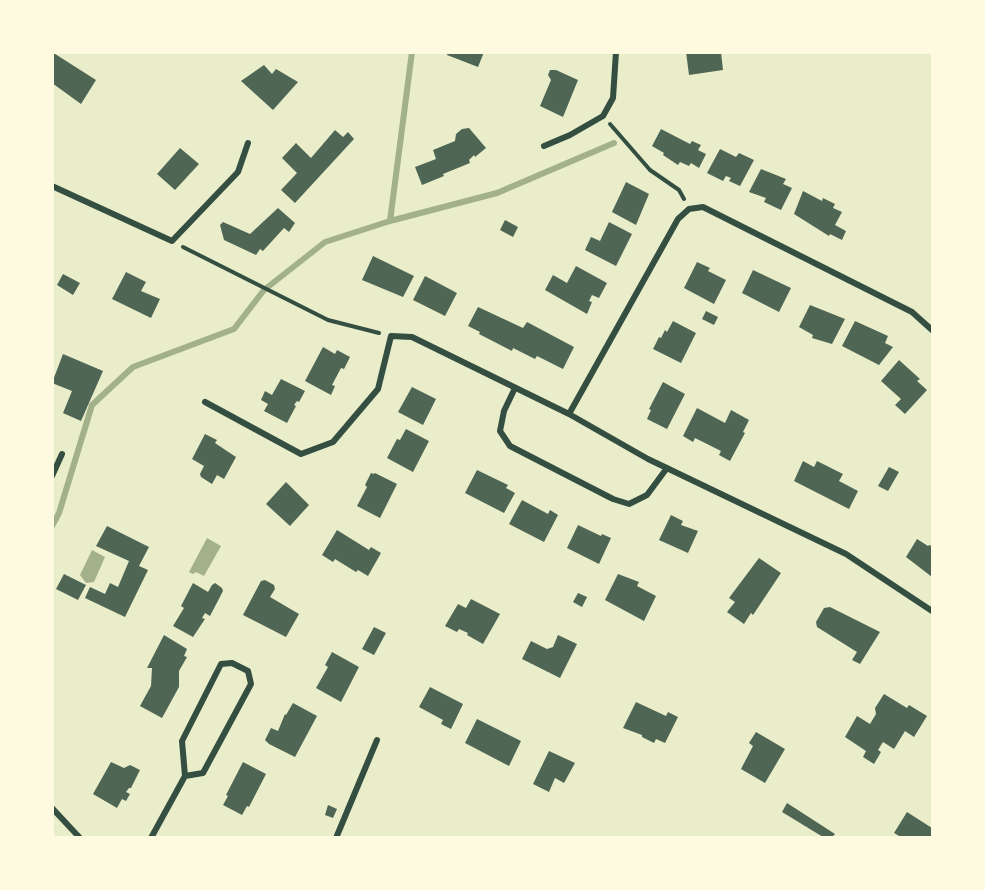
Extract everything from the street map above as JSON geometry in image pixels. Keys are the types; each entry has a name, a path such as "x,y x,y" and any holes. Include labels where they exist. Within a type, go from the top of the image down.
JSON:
{"street":[{"path":"544,146 570,135 603,116 613,98 616,52"},
{"path":"52,186 172,241 238,172 248,142"},
{"path":"569,414 678,219 689,209 704,207 912,312 933,330"},
{"path":"205,402 301,454 333,442 378,389 391,336 412,337 569,414 648,459 846,554 933,611"},
{"path":"515,388 504,411 500,430 510,446 613,499 629,504 647,495 667,468"},
{"path":"52,476 62,454"},
{"path":"151,837 185,776 182,741 221,664 232,663 248,671 251,684 202,773 185,776"},
{"path":"336,837 377,740"},
{"path":"52,808 80,837"}],"path":[{"path":"603,116 650,170 679,189 689,209"},
{"path":"172,241 328,320 391,336"}],"shaded area":[{"path":"207,538 221,546 204,576 196,572 193,574 189,572"},
{"path":"92,550 105,557 94,582 86,583 80,575"}],"building":[{"path":"52,52 96,80 81,104 52,83"},
{"path":"448,52 484,52 478,67 447,55"},
{"path":"686,52 721,52 723,70 689,75"},
{"path":"264,65 272,74 276,69 298,82 273,110 241,81"},
{"path":"550,70 556,70 578,80 563,117 540,106 551,80 548,75"},
{"path":"469,128 486,148 475,157 474,155 469,160 470,163 422,185 415,167 436,159 433,150 455,141 456,134 462,129"},
{"path":"661,129 690,144 692,141 701,145 698,150 706,154 699,168 691,163 689,166 680,162 678,165 652,146"},
{"path":"335,130 343,137 348,132 354,139 295,203 281,190 297,173 282,158 296,143 311,158"},
{"path":"180,148 199,164 175,190 157,174"},
{"path":"720,149 736,157 739,153 754,160 740,186 729,181 731,178 726,176 723,181 707,173"},
{"path":"761,169 786,179 783,184 792,188 781,210 764,202 766,198 749,192"},
{"path":"626,182 649,194 636,225 612,212"},
{"path":"803,191 822,201 823,198 835,204 833,208 842,212 835,225 846,231 842,240 830,234 829,236 794,214"},
{"path":"278,208 295,223 289,232 284,228 263,251 260,249 256,255 224,240 220,225 223,222 250,234"},
{"path":"505,220 518,227 513,237 500,230"},
{"path":"609,222 632,234 616,266 585,250 591,237 600,241"},
{"path":"373,256 414,276 403,297 362,280"},
{"path":"697,262 710,268 708,271 726,280 714,304 684,288"},
{"path":"576,266 607,283 599,298 592,295 587,314 545,290 553,275 567,283"},
{"path":"753,270 791,288 779,312 742,293"},
{"path":"126,272 146,282 141,291 160,299 151,318 112,299"},
{"path":"63,274 80,283 73,295 57,285"},
{"path":"425,276 457,293 445,316 413,300"},
{"path":"810,305 845,319 832,344 812,338 813,335 799,327"},
{"path":"478,307 523,328 527,322 574,347 563,369 537,356 535,359 513,348 512,351 468,326"},
{"path":"706,311 718,317 714,325 702,319"},
{"path":"673,321 696,333 681,363 653,349 659,337 661,338 665,330 667,332"},
{"path":"855,321 888,336 885,343 893,347 879,365 842,346"},
{"path":"323,347 335,354 337,350 350,357 332,385 335,386 331,395 305,381"},
{"path":"63,354 103,371 81,421 63,413 72,391 52,383"},
{"path":"899,360 920,379 917,381 927,390 905,414 895,405 901,399 881,381"},
{"path":"281,379 305,391 299,402 297,401 294,405 296,406 287,423 264,411 268,404 261,400 265,391 272,395"},
{"path":"663,382 685,394 667,429 647,419 651,410 649,409"},
{"path":"412,387 436,399 423,425 398,412"},
{"path":"697,408 725,423 731,410 749,420 743,432 745,433 730,461 719,455 721,451 695,438 693,442 683,436"},
{"path":"406,429 429,441 413,472 387,458 397,439 400,440"},
{"path":"205,434 217,440 215,443 236,457 224,479 217,475 212,484 201,477 204,466 192,459"},
{"path":"803,461 814,467 817,461 843,474 839,481 858,491 849,509 794,481"},
{"path":"889,467 899,472 888,491 878,486"},
{"path":"477,470 508,485 506,488 515,493 504,513 465,493"},
{"path":"371,473 397,484 380,518 357,506"},
{"path":"286,482 309,505 290,526 266,504"},
{"path":"522,500 548,514 550,510 558,515 544,542 509,524"},
{"path":"671,515 683,521 681,525 698,531 688,553 659,540"},
{"path":"578,525 601,536 602,534 611,538 599,564 567,548"},
{"path":"107,526 149,547 139,566 148,570 125,617 85,598 90,587 105,594 110,583 118,587 129,561 96,546"},
{"path":"337,530 369,550 371,547 381,553 368,576 322,555"},
{"path":"917,539 932,546 932,577 906,557"},
{"path":"759,558 781,573 753,615 751,613 744,624 727,612 735,602 729,598"},
{"path":"64,574 86,585 78,600 56,589"},
{"path":"618,574 639,582 637,586 656,596 644,621 605,600"},
{"path":"265,580 274,585 275,589 270,597 299,614 286,637 243,615 261,581"},
{"path":"193,583 208,592 215,583 223,591 210,616 205,613 202,618 205,619 193,637 173,626 184,608 181,606"},
{"path":"578,593 587,597 582,607 573,602"},
{"path":"471,599 500,614 483,644 467,635 468,633 459,629 457,632 445,626 458,604 466,608"},
{"path":"830,607 880,632 860,664 852,660 857,652 817,627 816,622 824,608"},
{"path":"374,627 386,633 374,655 362,649"},
{"path":"164,635 187,649 184,656 187,657 179,671 179,687 162,718 140,706 151,686 152,668 147,668"},
{"path":"558,635 577,644 560,678 522,659 531,641 547,649 553,647"},
{"path":"332,652 359,667 341,702 316,688 328,667 325,665"},
{"path":"430,687 463,704 451,729 441,724 443,720 419,707"},
{"path":"884,694 907,708 909,705 927,716 914,737 905,731 894,749 883,742 878,750 881,752 874,764 863,757 866,751 845,737 857,716 870,724 876,714 875,708"},
{"path":"636,702 666,716 668,712 678,717 665,743 656,739 654,743 642,735 623,728"},
{"path":"293,703 317,716 295,757 265,740 271,728 278,731 285,714"},
{"path":"477,719 521,741 509,766 465,743"},
{"path":"756,732 785,749 765,783 741,769 753,746 749,743"},
{"path":"549,751 575,763 564,783 555,778 549,792 533,784"},
{"path":"111,762 124,768 130,765 140,770 131,788 126,792 130,794 126,801 122,799 117,808 93,794"},
{"path":"243,762 266,774 249,807 247,806 242,815 223,805"},
{"path":"787,803 835,834 832,837 823,837 782,812"},
{"path":"328,805 337,809 333,818 325,815"},
{"path":"907,812 932,828 932,837 901,837 894,833"}],"waterway":[{"path":"52,526 59,513 92,405 133,367 234,329 264,290 325,242 390,221 412,52"},
{"path":"390,221 497,193 614,143"}]}
